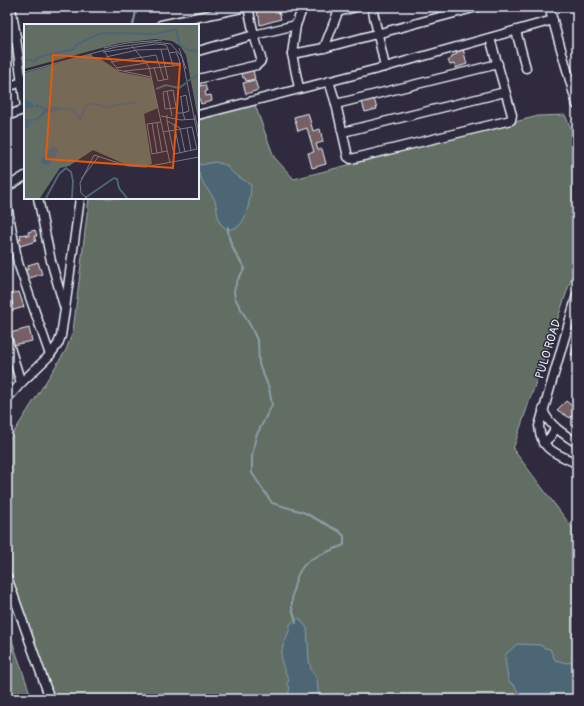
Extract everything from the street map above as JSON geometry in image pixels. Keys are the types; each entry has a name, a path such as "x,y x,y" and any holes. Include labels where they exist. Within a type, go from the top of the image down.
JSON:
{"street":[{"path":"11,7 24,96"},
{"path":"166,24 247,7 261,58 259,64 199,79"},
{"path":"298,88 292,54 296,25 303,7"},
{"path":"324,48 339,10 356,7"},
{"path":"372,7 385,67"},
{"path":"292,54 324,48 477,7"},
{"path":"549,7 577,105"},
{"path":"199,115 298,88 385,67 553,20"},
{"path":"199,51 296,25"},
{"path":"516,31 526,68"},
{"path":"7,40 16,37"},
{"path":"329,81 343,132 348,157 351,159 511,120 512,117 490,38"},
{"path":"336,104 498,64"},
{"path":"7,87 23,82"},
{"path":"343,132 505,92"},
{"path":"7,116 24,109"},
{"path":"7,187 24,177"},
{"path":"38,199 51,261 65,309"},
{"path":"7,399 50,355 58,344 61,336 80,199"},
{"path":"7,205 18,263 50,355"},
{"name":"PULO ROAD","path":"543,442 540,436 539,426 577,295"},
{"path":"7,338 21,383"},
{"path":"543,410 546,418 554,427 577,443"},
{"path":"554,427 553,434 549,439 543,442 551,451 575,461"},
{"path":"7,577 50,699"}],"green space":[{"path":"255,105 274,157 294,179 538,116 565,115 577,142 577,262 513,449 577,534 577,699 54,699 7,562 7,443 66,350 73,331 89,199 199,199 199,119"},
{"path":"7,626 32,699 7,699"}],"water":[{"path":"215,162 226,165 233,173 251,185 247,212 239,226 227,230 219,222 215,200 203,183 199,173 199,164 200,165"},
{"path":"299,618 307,628 309,660 311,669 317,679 319,699 291,699 288,695 290,687 287,685 289,679 282,664 282,649 290,624"},
{"path":"517,644 540,645 550,649 555,660 567,663 577,661 577,699 529,699 519,694 514,685 510,683 508,679 505,658 506,654"}],"building":[{"path":"256,7 278,7 281,19 260,25"},
{"path":"463,49 467,64 455,68 454,64 450,65 448,60 457,54 456,51"},
{"path":"253,70 255,79 246,81 245,78 243,78 242,73"},
{"path":"255,80 258,90 246,94 243,83"},
{"path":"199,84 200,86 205,85 207,91 205,92 206,96 211,95 212,101 201,104 199,98"},
{"path":"373,95 377,109 365,112 361,99"},
{"path":"308,113 313,131 320,129 323,142 316,144 318,150 322,149 326,164 312,168 308,153 314,152 307,128 298,131 294,117"},
{"path":"35,230 37,236 34,236 36,241 17,247 15,240 21,239 20,235 26,234 29,236 28,232"},
{"path":"38,262 42,274 24,280 22,271 29,269 28,265"},
{"path":"19,292 24,307 7,312 7,297 10,305 13,304 10,294"},
{"path":"29,328 32,341 13,345 10,333"},
{"path":"577,335 577,354 571,355"},
{"path":"566,401 577,410 570,418 557,410"}],"waterway":[{"path":"133,24 137,7"},
{"path":"228,227 231,244 245,268 237,281 234,291 235,298 258,342 259,364 269,388 272,405 256,436 252,456 252,473 272,503 303,512 339,531 344,536 344,545 310,560 301,569 295,581 292,601 296,623"}]}
